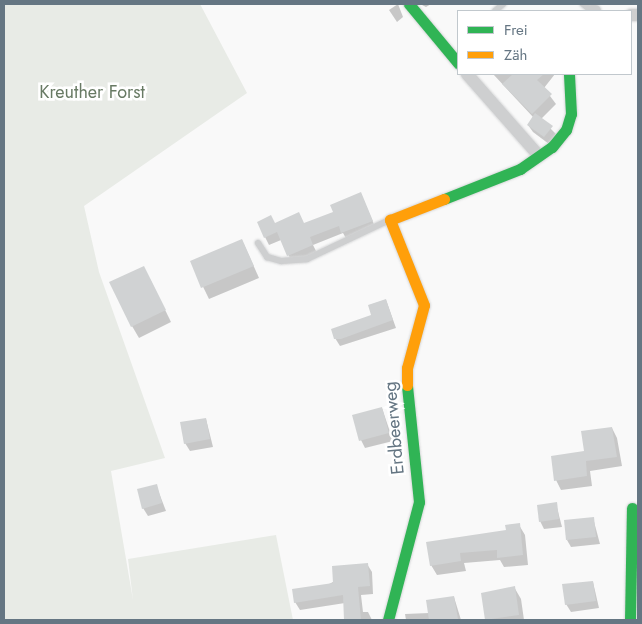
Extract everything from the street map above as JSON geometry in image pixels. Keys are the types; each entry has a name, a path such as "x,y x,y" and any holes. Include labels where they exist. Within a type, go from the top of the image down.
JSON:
{"street":[{"path":"410,4 457,62"},
{"path":"468,75 539,156"},
{"path":"390,220 520,169 539,156 566,130 572,98 569,75"},
{"name":"Erdbeerweg","path":"388,620 419,502 408,407 407,368 424,305 390,220"},
{"path":"630,620 635,562 632,508"}],"lane":[{"path":"258,243 267,257 280,261 307,259 390,220"}],"green space":[{"name":"Kreuther Forst","path":"4,4 200,4 247,93 84,206 99,272 165,458 111,471 133,600 128,559 276,535 293,620 4,620"}],"building":[{"path":"512,75 543,75 537,80 552,94 532,114 502,84"},
{"path":"535,113 553,126 544,137 527,125"},
{"path":"361,192 373,221 341,233 339,226 310,237 313,245 287,256 277,232 264,238 257,222 271,215 275,223 299,212 304,223 333,212 330,205"},
{"path":"242,239 254,266 201,288 190,261"},
{"path":"144,266 166,310 131,327 109,282"},
{"path":"386,299 393,320 341,339 334,339 331,329 371,315 368,305"},
{"path":"382,407 389,433 359,441 352,415"},
{"path":"206,418 210,439 184,444 180,422"},
{"path":"612,427 617,457 586,461 587,476 554,481 551,456 584,451 581,431"},
{"path":"157,484 162,503 142,509 137,489"},
{"path":"557,502 559,519 539,522 537,505"},
{"path":"594,517 596,537 566,540 564,520"},
{"path":"520,523 523,555 497,558 497,550 460,553 461,561 430,566 426,542 506,530 505,525"},
{"path":"368,563 370,586 358,587 361,620 344,620 343,595 294,603 292,589 333,583 332,566"},
{"path":"593,581 596,601 565,605 562,584"},
{"path":"515,586 519,615 485,620 481,593"},
{"path":"454,596 458,619 429,620 426,600"}],"traffic: fast":[{"path":"409,4 457,62"},
{"path":"444,199 520,169 552,147 566,130 571,114 569,75"},
{"path":"388,620 419,502 407,385"},
{"path":"630,620 632,508"}],"traffic: slow":[{"path":"407,385 407,368 424,305 390,220 444,199"}]}
